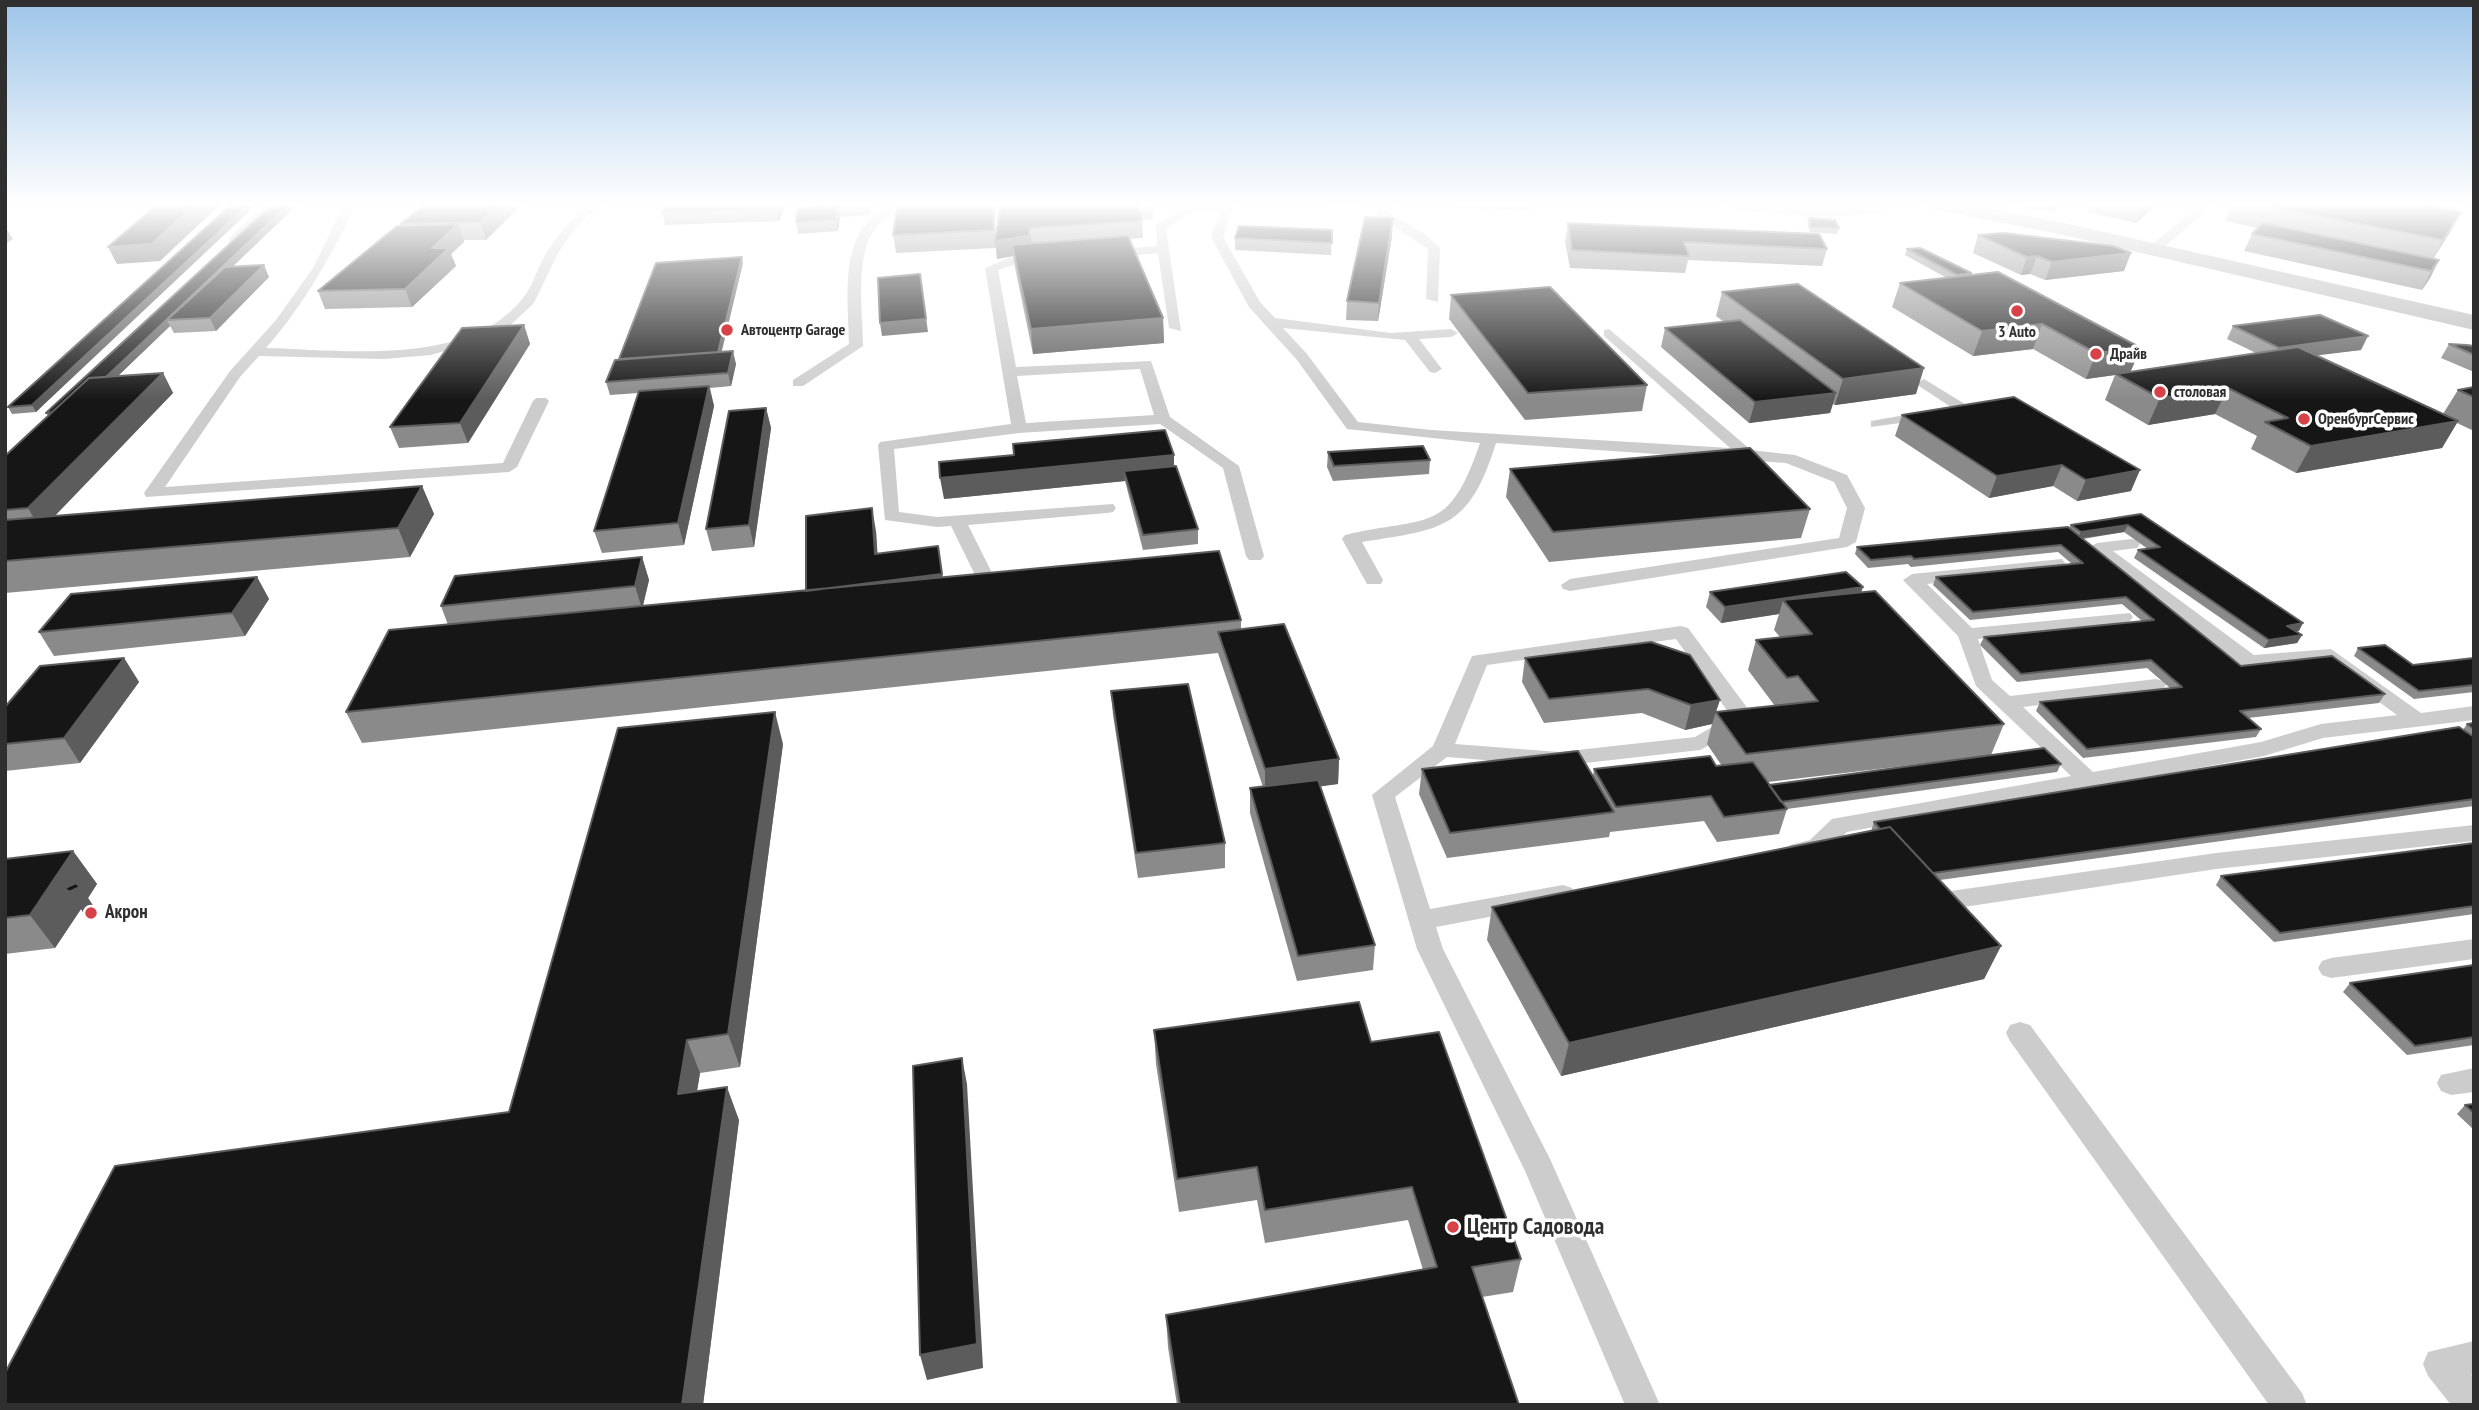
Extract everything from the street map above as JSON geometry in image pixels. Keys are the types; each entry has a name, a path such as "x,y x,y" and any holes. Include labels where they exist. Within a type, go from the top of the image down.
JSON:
{"main road":[{"path":"2236,269 2474,323"}],"lane":[{"path":"318,269 257,352 235,374 152,493 509,467 541,401"},
{"path":"257,352 384,355 431,351 495,331 529,300 544,269"},
{"path":"798,383 856,346 855,269"},
{"path":"991,269 1019,428"},
{"path":"1167,269 1176,328"},
{"path":"1235,269 1254,304 1302,358 1353,426 1431,436 1789,458 1841,479 1856,509 1847,542 1570,585"},
{"path":"1433,299 1434,269"},
{"path":"1270,322 1391,337 1451,333"},
{"path":"1609,332 1746,454"},
{"path":"1409,336 1435,369"},
{"path":"1009,372 1146,364 1163,419 1231,466 1255,556"},
{"path":"1876,424 1971,409 1924,383"},
{"path":"1107,508 937,522 891,516 886,445 1019,428 1163,419"},
{"path":"1374,580 1351,539 1398,530 1447,516 1474,484 1489,439"},
{"path":"957,521 986,579 1027,576"},
{"path":"2131,544 2097,548 2250,662 2324,653 2417,720"},
{"path":"2056,564 1912,580 1967,634 1983,682 2089,781"},
{"path":"1967,634 2123,617"},
{"path":"1442,750 1559,758 1700,743 1744,718 1681,632 1479,660 1442,750 1383,795 1430,949 1539,1168 1643,1405"},
{"path":"2006,704 2156,685"},
{"path":"1776,855 1817,847 1840,825 2264,749 2321,731 2474,713"},
{"path":"1944,901 2216,861 2474,834"},
{"path":"1421,920 1585,890"},
{"path":"2331,968 2474,949"},
{"path":"2020,1033 2290,1405"},
{"path":"2473,1405 2440,1364 2474,1358"}],"building":[{"path":"160,269 179,269 32,405 8,407"},
{"path":"203,269 220,269 106,377 89,378 52,412 46,413"},
{"path":"223,269 260,269 210,318 167,320"},
{"path":"345,269 427,269 405,289 318,291"},
{"path":"654,269 739,269 718,352 619,359"},
{"path":"1017,269 1142,269 1163,318 1031,329"},
{"path":"1354,269 1385,269 1379,303 1347,301"},
{"path":"1945,269 1962,269 1971,273 1957,275"},
{"path":"1998,272 2141,348 2096,353 2042,324 1982,331 1900,283"},
{"path":"920,274 926,319 880,323 878,278"},
{"path":"1798,284 1924,368 1843,379 1722,292"},
{"path":"1550,287 1647,385 1528,393 1451,295"},
{"path":"2320,315 2368,336 2279,348 2233,326"},
{"path":"1740,320 1836,393 1755,402 1665,328"},
{"path":"524,325 460,423 390,427 462,328"},
{"path":"2449,344 2474,346 2474,355"},
{"path":"2298,347 2458,421 2311,446 2265,422 2288,418 2228,388 2160,398 2116,374"},
{"path":"733,351 728,373 606,382 615,360"},
{"path":"163,373 28,508 5,510 5,456 89,378"},
{"path":"709,386 678,523 594,531 639,391"},
{"path":"2474,387 2474,397 2458,390"},
{"path":"2014,397 2140,470 2086,480 2062,465 1997,476 1902,415"},
{"path":"766,408 749,525 706,529 729,411"},
{"path":"1165,430 1174,455 940,478 939,462 1014,455 1013,444"},
{"path":"1423,446 1430,460 1334,466 1328,452"},
{"path":"1750,448 1810,509 1553,532 1510,469"},
{"path":"1176,466 1198,529 1143,535 1124,471"},
{"path":"422,486 398,528 5,561 5,520"},
{"path":"872,508 875,554 938,546 942,574 806,591 806,516"},
{"path":"2141,514 2303,623 2287,626 2302,635 2269,640 2138,550 2160,547 2128,525 2081,532 2071,525"},
{"path":"2068,527 2241,666 2332,656 2385,694 2240,711 2261,729 2087,749 2040,702 2182,687 2151,660 2021,674 1984,637 2154,620 2126,597 1973,612 1936,577 2083,563 2061,545 1914,559 1911,556 1871,560 1857,547"},
{"path":"1219,551 1241,620 346,712 389,630"},
{"path":"642,557 635,586 441,606 455,576"},
{"path":"1846,572 1863,587 1725,607 1710,592"},
{"path":"257,577 232,613 39,632 71,594"},
{"path":"1875,591 2004,724 1746,754 1716,712 1818,701 1798,676 1787,678 1756,640 1812,634 1783,600"},
{"path":"1284,624 1339,759 1265,769 1218,632"},
{"path":"1651,642 1690,655 1720,700 1691,705 1648,689 1549,699 1525,658"},
{"path":"2385,645 2413,665 2474,658 2474,685 2419,691 2358,648"},
{"path":"124,658 64,738 5,744 5,707 40,666"},
{"path":"1188,684 1225,843 1136,853 1111,691"},
{"path":"775,712 728,1034 687,1040 678,1094 727,1087 682,1405 5,1405 5,1373 115,1166 509,1112 618,728"},
{"path":"2459,727 2474,737 2474,799 1933,873 1890,827 1880,829 1874,822"},
{"path":"2044,748 2061,764 1781,802 1769,785"},
{"path":"1578,751 1614,812 1450,833 1422,769"},
{"path":"1710,756 1716,766 1753,762 1787,809 1724,817 1711,796 1616,807 1594,769"},
{"path":"1318,780 1375,945 1298,956 1250,788"},
{"path":"1890,827 2001,946 1569,1043 1492,907"},
{"path":"2474,843 2474,906 2280,933 2221,876"},
{"path":"73,851 30,915 5,918 5,859"},
{"path":"76,883 80,887 69,892 65,888"},
{"path":"2474,965 2474,1037 2415,1046 2350,983"},
{"path":"1359,1002 1371,1042 1439,1032 1521,1259 1472,1267 1519,1405 1180,1405 1166,1315 1437,1267 1412,1187 1265,1210 1257,1167 1177,1179 1154,1030"},
{"path":"962,1058 977,1344 920,1355 913,1066"},
{"path":"2474,1104 2474,1113 2465,1105"}],"place":[{"name":"3 Auto","path":"2017,311"},
{"name":"Автоцентр Garage","path":"727,330"},
{"name":"Драйв","path":"2096,354"},
{"name":"столовая","path":"2160,392"},
{"name":"ОренбургСервис","path":"2304,419"},
{"name":"Акрон","path":"91,913"},
{"name":"Центр Садовода","path":"1453,1227"}]}
